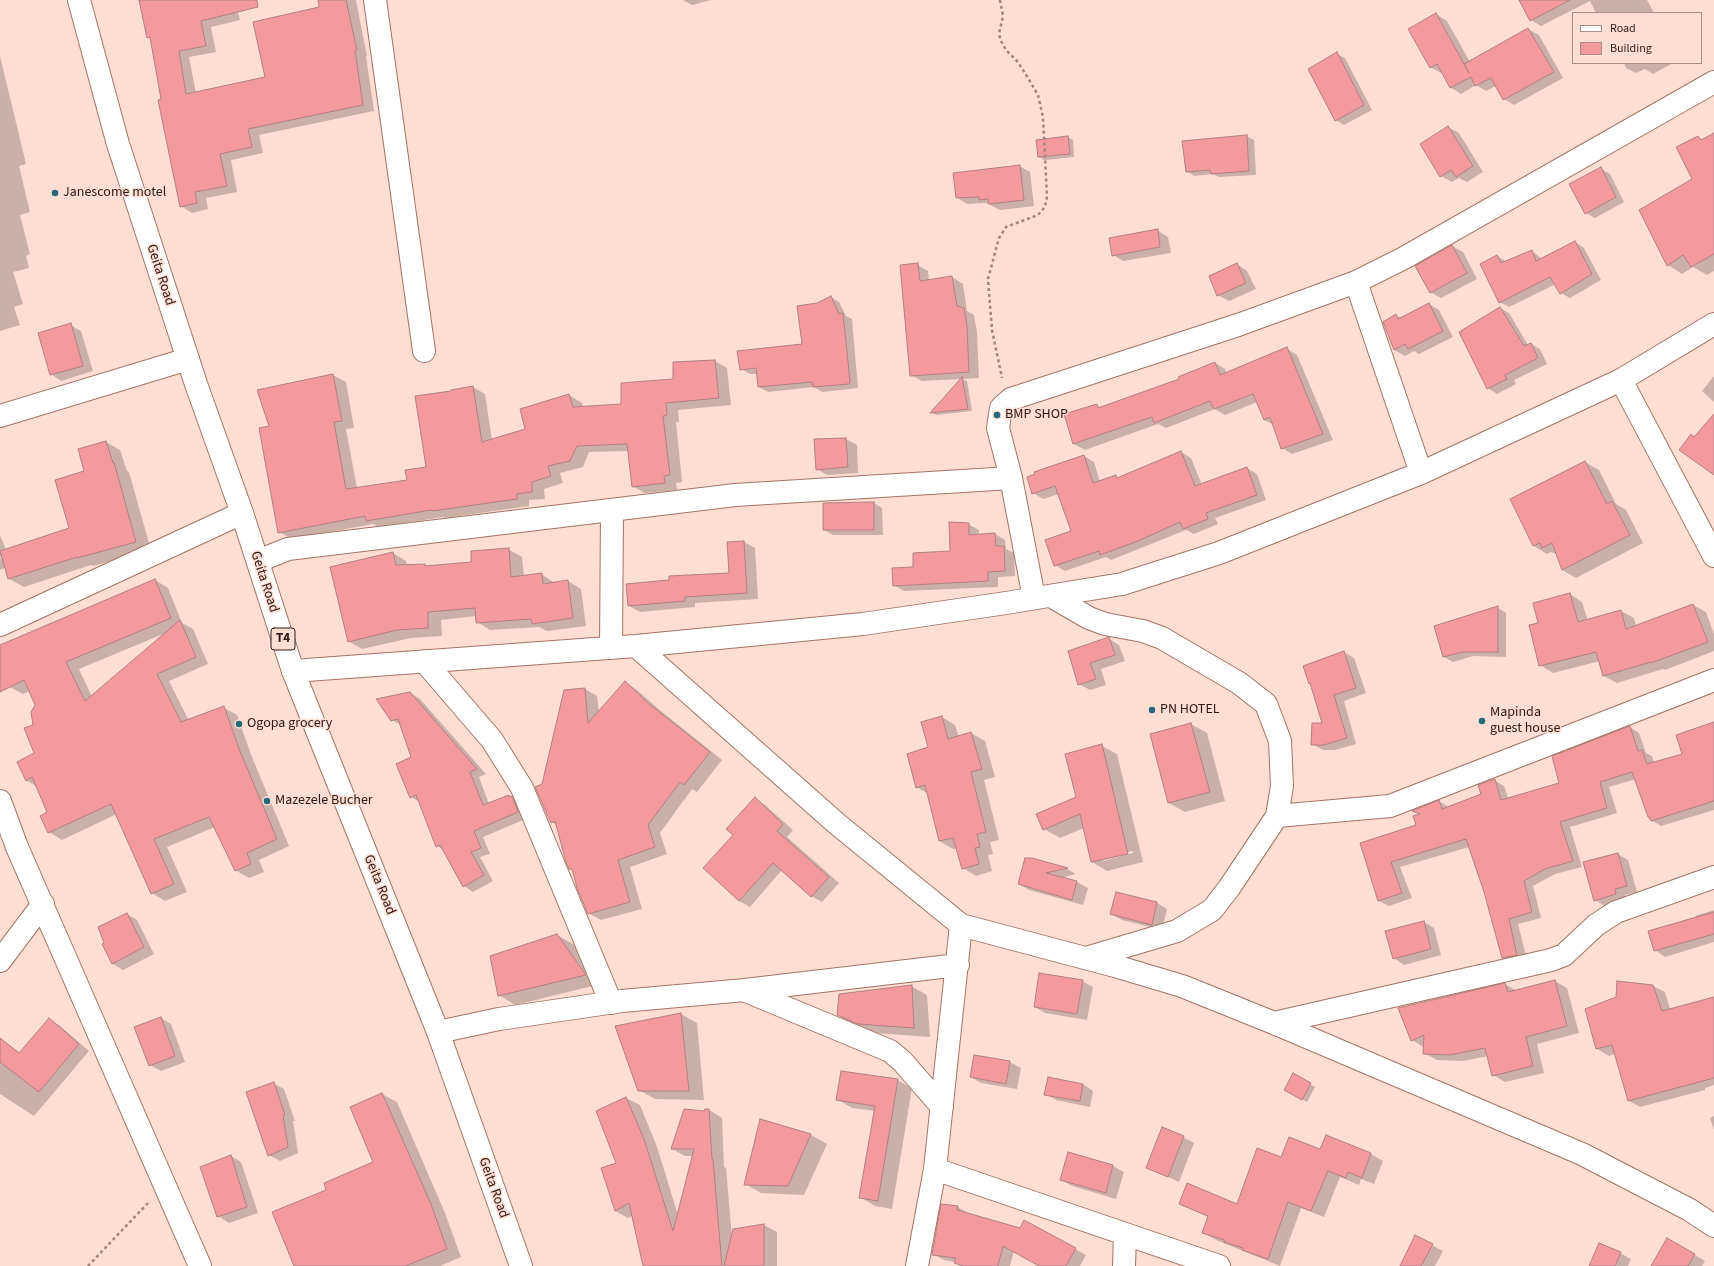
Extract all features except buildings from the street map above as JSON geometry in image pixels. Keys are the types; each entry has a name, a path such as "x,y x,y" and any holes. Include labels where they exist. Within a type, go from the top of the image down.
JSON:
{"main road":[{"name":"Geita Road","path":"80,0 118,144 188,359 258,561 293,671 438,1032 521,1266"},
{"path":"375,0 424,351"},
{"path":"1042,597 998,428 1001,408 1011,399 1238,325 1356,282 1404,258 1714,82"},
{"path":"1356,282 1421,473"},
{"path":"293,671 636,646 863,624 1122,584 1219,553 1421,473 1621,380 1714,324"},
{"path":"0,416 188,359"},
{"path":"1621,380 1714,556"},
{"path":"258,561 288,549 735,496 1011,478"},
{"path":"611,648 612,510"},
{"path":"0,625 242,513"},
{"path":"1042,597 1105,624 1143,631 1162,638 1239,683 1266,704 1280,741 1282,786 1277,816 1229,888 1212,910 1177,932 1086,958"},
{"path":"636,646 836,823 961,926 1086,958 1182,986 1274,1023 1582,1154 1690,1210 1714,1226"},
{"path":"424,661 492,740 522,788 611,1003"},
{"path":"1277,816 1390,806 1714,680"},
{"path":"0,801 16,847 43,904 200,1266"},
{"path":"1274,1023 1551,960 1564,955 1596,925 1616,912 1714,877"},
{"path":"0,961 43,904"},
{"path":"918,1266 935,1169 961,926"},
{"path":"438,1032 499,1019 611,1003 745,990 958,965"},
{"path":"745,990 890,1051 902,1060 942,1106"},
{"path":"935,1169 1219,1266"},
{"path":"1124,1266 1125,1234"}],"path":[{"path":"1000,0 1003,16 999,34 1001,41 1006,50 1017,61 1025,73 1038,96 1044,117 1047,197 1045,207 1038,215 1006,227 999,238 988,279 992,330 1007,403"},
{"path":"88,1266 128,1226 164,1185"}],"place":[{"name":"Janescome motel","path":"55,193"},
{"name":"BMP SHOP","path":"997,415"},
{"name":"PN HOTEL","path":"1152,710"},
{"name":"Mapinda guest house","path":"1482,721"},
{"name":"Ogopa grocery","path":"239,724"},
{"name":"Mazezele Bucher","path":"267,801"}]}
